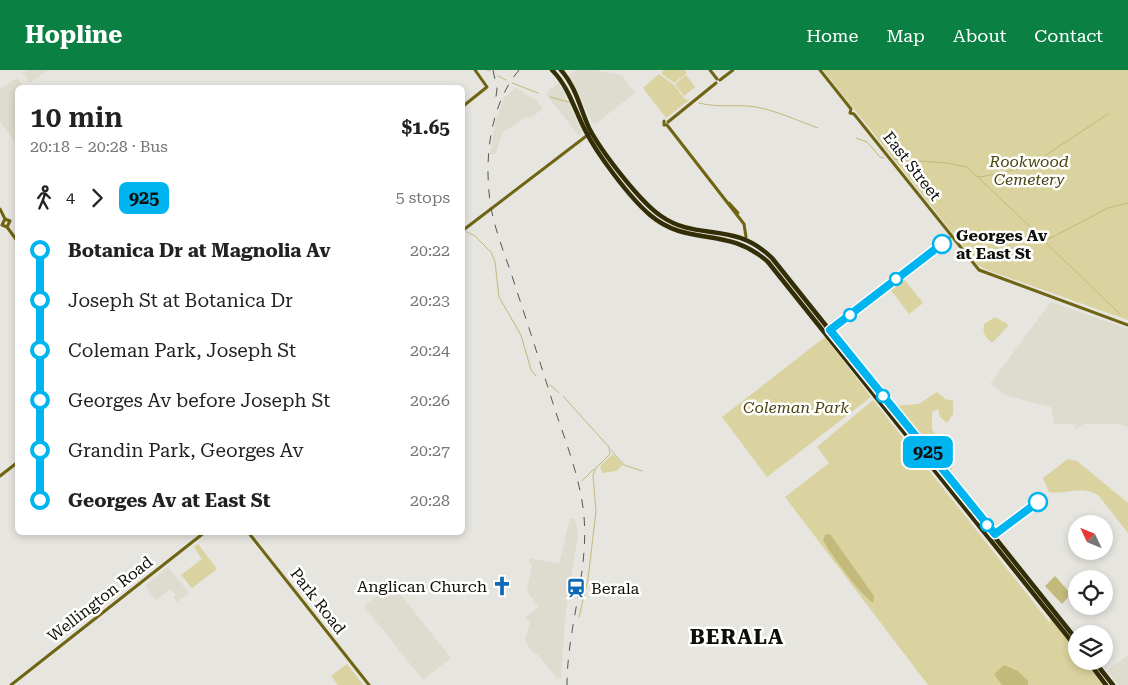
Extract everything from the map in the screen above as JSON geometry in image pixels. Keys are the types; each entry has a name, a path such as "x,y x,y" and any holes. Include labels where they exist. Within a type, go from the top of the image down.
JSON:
{"highway":[{"path":"552,70 568,90 590,133 646,212 668,227 690,235 730,240 753,250 775,270 828,332 1068,628"},
{"path":"561,70 574,89 590,133"},
{"path":"627,184 652,209 671,222 689,229 722,232 746,238 772,258 1068,637"},
{"path":"1095,670 1106,685"},
{"path":"1101,670 1113,685"}],"main road":[{"path":"465,105 485,90 486,84 475,70"},
{"path":"710,70 718,81"},
{"path":"733,70 668,124 747,226 746,238 753,250"},
{"name":"East Street","path":"820,70 851,109 855,110 854,114 950,237 981,271 1128,325"},
{"path":"465,229 590,133"},
{"path":"0,209 5,219 2,225 7,227 15,238"},
{"path":"828,332 950,237"},
{"path":"0,476 15,464"},
{"name":"Wellington Road","path":"10,685 202,535"},
{"name":"Park Road","path":"250,535 369,685"}],"shaded area":[{"path":"27,70 48,70 30,83 23,73"},
{"path":"576,70 595,70 622,75 635,93 594,125 569,75"},
{"path":"17,78 22,85 15,85 14,141 0,121 0,89"},
{"path":"559,83 582,132 579,136 547,95 549,90"},
{"path":"516,87 536,100 543,109 529,119 527,116 502,133 496,154 490,154 496,120 504,98"},
{"path":"1051,302 1128,329 1128,427 1118,424 1083,424 1076,430 1075,426 1071,424 1054,424 1051,407 1007,396 990,384"},
{"path":"570,518 575,519 578,535 565,618 561,678 557,678 538,655 530,650 525,640 530,623 526,617 539,607 527,591 532,565 529,564 530,558 559,564"},
{"path":"830,534 874,596 873,603 853,583 827,547 823,540 825,535"},
{"path":"168,567 189,593 177,602 173,597 176,595 171,589 156,600 145,586"},
{"path":"1055,576 1068,591 1068,597 1062,604 1045,586"},
{"path":"396,589 451,658 423,680 364,606 378,595 382,599"},
{"path":"1128,655 1128,685 1118,685 1107,671 1113,670 1113,666"},
{"path":"1004,665 1018,671 1028,681 1028,685 1002,685 994,674"}],"green space":[{"path":"664,70 685,70 687,73 674,83 661,73"},
{"name":"Rookwood Cemetery","path":"823,70 1128,70 1128,320 987,270 978,265"},
{"path":"659,74 674,85 685,99 689,100 666,118 643,88"},
{"path":"686,75 695,87 684,96 675,84"},
{"path":"903,278 923,303 909,314 890,289"},
{"path":"995,317 1009,325 992,343 985,335 984,324"},
{"name":"Coleman Park","path":"825,337 871,397 767,477 722,417"},
{"path":"937,392 945,399 953,401 953,414 947,423 940,417 938,409 932,412 932,429 941,445 951,448 954,464 949,475 894,406 919,404"},
{"path":"873,400 1050,623 1051,619 1068,640 1068,670 1093,670 1105,685 928,685 785,497 829,463 817,447"},
{"path":"613,454 623,465 616,471 602,473 600,466"},
{"path":"1068,459 1077,461 1128,503 1128,533 1099,496 1081,490 1049,492 1043,478"},
{"path":"198,544 217,569 192,588 181,575 202,559 194,547"},
{"path":"347,664 363,685 338,685 331,676"}],"waterway":[{"path":"498,76 506,80"},
{"path":"512,83 538,93"},
{"path":"550,97 569,102"},
{"path":"699,103 756,107 818,128"},
{"path":"976,176 981,177 1028,167 1108,114"},
{"path":"856,138 867,142 880,157 884,158"},
{"path":"894,159 947,163 967,167 1043,239 1047,240 1108,208 1128,203"},
{"path":"467,232 475,236 491,252 495,262 499,297 521,335 531,370 536,376"},
{"path":"1043,240 1120,314"},
{"path":"550,385 559,393"},
{"path":"563,396 609,447"},
{"path":"579,617 588,579 596,511 593,475 596,468 610,454 609,447"},
{"path":"611,450 624,465 642,471"},
{"path":"582,481 594,469"}],"railway":[{"path":"493,70 497,89 495,104"},
{"path":"519,70 502,97 492,128 488,160 489,192 492,214 498,235 571,457 582,501 585,524 584,547 568,662 567,685"}],"bus line":[{"name":"925","path":"942,244 830,330 995,534 1038,502"}],"place":[{"name":"Georges Av at East St","path":"942,244"},
{"name":"Anglican Church","path":"502,586"},
{"name":"Berala","path":"576,588"}],"district":[{"name":"BERALA","path":"737,637"}]}
